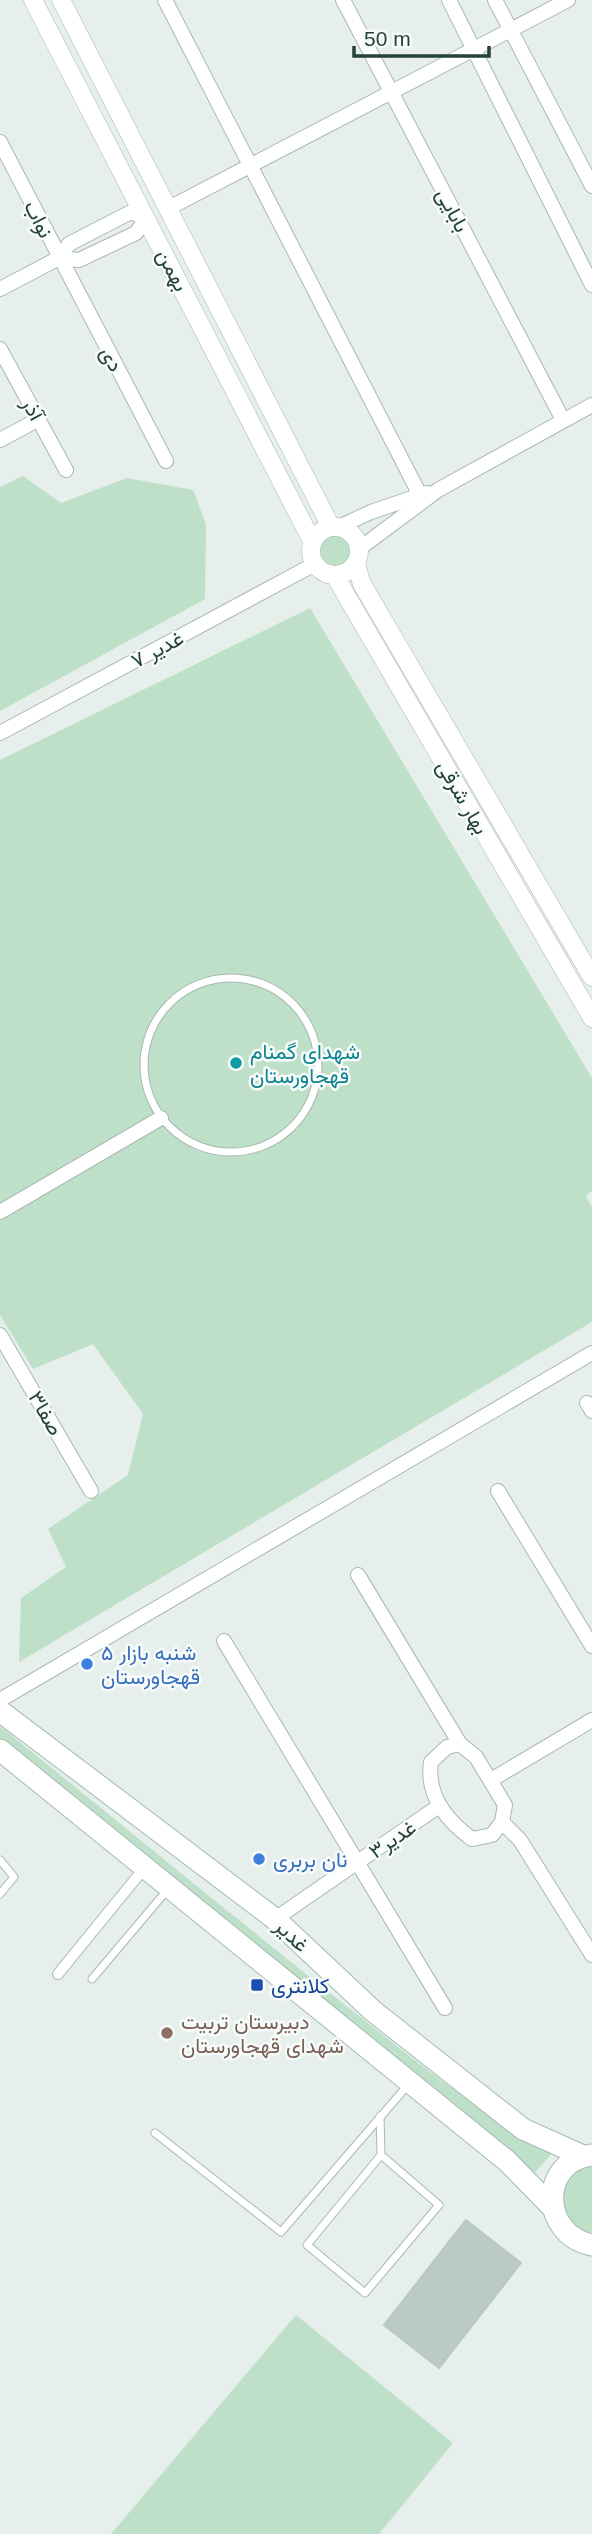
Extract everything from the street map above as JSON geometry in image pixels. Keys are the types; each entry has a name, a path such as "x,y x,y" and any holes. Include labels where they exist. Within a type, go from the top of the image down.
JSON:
{"main road":[{"name":"غدیر","path":"0,1712 275,1919 373,2011 523,2129 588,2155"},
{"name":"غدیر","path":"0,1750 507,2161 552,2207 566,2233 577,2241 592,2245"},
{"path":"552,2207 552,2194 562,2170 588,2155"}],"street":[{"name":"بهمن","path":"33,0 312,541"},
{"name":"بهمن","path":"61,0 335,527"},
{"path":"165,0 420,495"},
{"name":"بابایی","path":"343,0 563,420"},
{"path":"449,0 592,285"},
{"path":"495,0 592,186"},
{"path":"59,258 79,260 136,233 146,219 474,49 512,32 568,0"},
{"name":"نواب","path":"0,142 59,258"},
{"path":"0,289 59,258 69,244 131,212 146,219"},
{"name":"دی","path":"59,258 166,461"},
{"name":"آذر","path":"0,349 66,470"},
{"path":"439,490 324,529 312,541 310,549 313,565 319,571 335,576 343,575 357,557 439,490 592,405"},
{"path":"0,440 39,419"},
{"path":"335,527 353,535 357,557"},
{"name":"بهار شرقی","path":"357,557 362,584 592,977"},
{"name":"غدیر ۷","path":"0,733 313,565"},
{"name":"بهار شرقی","path":"335,576 592,1018"},
{"path":"0,1212 161,1118"},
{"name":"صفا۳","path":"0,1335 91,1491"},
{"path":"0,1700 592,1353"},
{"path":"498,1491 592,1646"},
{"path":"358,1575 460,1744 476,1757 505,1805 502,1822 492,1835 472,1839 458,1828 439,1806 428,1782 430,1762 447,1748 460,1744"},
{"path":"224,1641 444,2008"},
{"path":"491,1780 592,1720"},
{"name":"غدیر۳","path":"275,1919 439,1806"},
{"path":"502,1822 520,1840 592,1955"},
{"path":"58,1973 146,1866"}],"lane":[{"path":"220,978 251,981 279,992 307,1022 315,1040 318,1081 302,1118 271,1144 232,1153 211,1151 192,1144 161,1118 148,1091 143,1060 155,1022 182,992 220,978"},
{"path":"0,1860 14,1878 0,1894"},
{"path":"92,1979 170,1886"},
{"path":"155,2133 281,2232 410,2082"},
{"path":"380,2116 381,2155 307,2245 365,2293 439,2205 381,2155"}],"green space":[{"path":"23,476 61,503 127,478 193,490 206,524 205,599 0,711 0,487"},
{"path":"334,530 349,536 355,551 349,566 334,572 319,566 313,551 319,536"},
{"name":"شهدای گمنام قهجاورستان","path":"310,608 592,1078 592,1191 586,1196 592,1207 592,1322 19,1662 21,1598 66,1567 48,1529 128,1475 143,1414 93,1344 33,1369 0,1315 0,760"},
{"path":"0,1726 411,2057 466,2098 554,2151 533,2175 0,1742"},
{"path":"584,2166 592,2167 592,2233 579,2228 570,2220 560,2197 573,2173"},
{"path":"296,2315 453,2443 379,2534 111,2534"}],"building":[{"path":"466,2220 521,2263 439,2368 384,2325"}],"place":[{"name":"شهدای گمنام قهجاورستان","path":"236,1063"},
{"name":"۵ شنبه بازار قهجاورستان","path":"87,1664"},
{"name":"نان بربری","path":"259,1859"},
{"name":"کلانتری","path":"257,1985"},
{"name":"دبیرستان تربیت شهدای قهجاورستان","path":"167,2033"}]}
